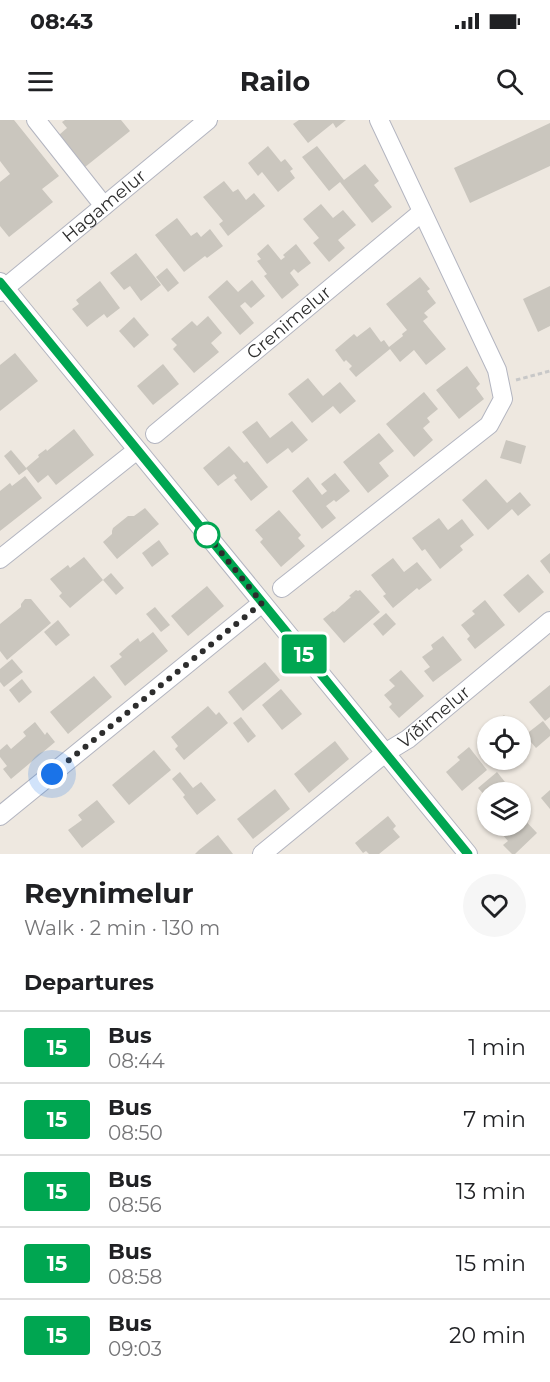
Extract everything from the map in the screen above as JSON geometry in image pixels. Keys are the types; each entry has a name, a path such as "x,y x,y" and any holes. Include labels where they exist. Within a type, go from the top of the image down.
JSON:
{"street":[{"path":"36,120 104,206"},
{"name":"Hagamelur","path":"2,287 208,120"},
{"path":"282,588 489,425 503,399 496,369 379,120"},
{"name":"Grenimelur","path":"155,434 422,212"},
{"path":"2,287 468,854"},
{"path":"0,559 137,450"},
{"path":"0,816 262,603"},
{"name":"Víðimelur","path":"262,854 385,753 408,739 550,621"}],"path":[{"path":"499,383 550,371"}],"building":[{"path":"0,120 14,120 59,176 42,189 53,202 9,237 0,226 0,182 10,174 0,161"},
{"path":"65,120 121,120 130,131 85,167 59,135 67,128 62,122"},
{"path":"299,120 346,120 336,128 333,123 308,143 293,124"},
{"path":"550,123 550,166 470,203 454,168"},
{"path":"268,146 281,162 285,159 293,169 290,171 295,178 278,192 262,172 258,176 248,163"},
{"path":"317,146 344,180 365,164 379,181 374,185 392,207 372,223 340,182 329,191 302,157"},
{"path":"224,181 233,192 238,189 246,200 254,193 265,206 228,236 219,224 223,221 203,197"},
{"path":"321,204 333,218 343,210 356,225 338,240 345,248 329,262 313,243 319,238 303,219"},
{"path":"177,218 191,236 197,232 201,237 210,229 223,246 184,272 155,235"},
{"path":"268,244 281,260 285,257 283,255 296,244 311,263 298,273 294,269 290,273 299,285 282,299 264,276 267,274 257,261 261,259 257,254"},
{"path":"136,253 161,285 141,301 130,286 124,290 110,273"},
{"path":"167,268 179,283 168,292 156,277"},
{"path":"420,277 430,289 427,291 436,303 424,313 428,317 423,321 446,349 426,365 414,350 400,362 390,349 356,377 349,369 352,366 346,360 344,362 335,350 354,334 357,337 370,327 381,342 384,340 389,347 403,336 402,334 407,330 386,304"},
{"path":"227,280 238,292 252,280 265,296 251,308 245,302 240,306 254,323 240,335 208,297"},
{"path":"100,281 120,308 107,318 104,314 87,327 72,309 79,304 76,300"},
{"path":"550,286 550,326 538,332 523,299"},
{"path":"208,316 222,333 211,343 219,352 194,373 173,349 177,345 171,339 192,321 197,326"},
{"path":"134,317 149,335 134,348 119,331"},
{"path":"15,353 38,381 0,411 0,365"},
{"path":"163,364 179,384 153,405 137,386"},
{"path":"467,366 480,384 476,388 484,399 459,419 436,390"},
{"path":"308,378 323,396 340,382 356,401 340,414 333,406 312,423 288,394"},
{"path":"424,392 438,409 427,418 430,422 423,428 433,440 414,457 386,424"},
{"path":"257,421 270,438 292,421 308,440 292,453 288,448 267,464 242,432"},
{"path":"74,429 94,455 56,485 48,475 38,483 26,468 39,457 38,455 46,449 47,451"},
{"path":"379,433 394,451 379,463 389,476 368,493 343,462"},
{"path":"506,440 526,446 521,464 500,458"},
{"path":"229,446 244,463 247,461 268,487 251,501 234,480 237,478 234,474 218,486 203,468"},
{"path":"11,450 27,469 19,475 4,456"},
{"path":"335,473 350,491 336,502 334,500 326,506 336,518 322,529 292,491 308,477 322,495 327,491 321,484"},
{"path":"25,476 42,498 0,531 0,491 10,483 12,486"},
{"path":"486,479 507,503 520,492 531,505 518,516 512,509 488,530 462,500"},
{"path":"145,508 159,524 117,559 103,542 112,534 113,528 128,516 134,516"},
{"path":"279,510 301,535 298,538 305,546 281,567 260,542 263,539 255,530"},
{"path":"439,518 448,530 462,519 474,535 460,546 463,550 440,569 425,549 422,551 412,538"},
{"path":"159,540 169,554 152,567 142,553"},
{"path":"550,553 550,574 540,561"},
{"path":"84,557 103,580 70,608 59,596 62,593 50,579 68,565 70,568"},
{"path":"393,558 404,572 417,562 432,580 419,590 417,588 393,608 383,596 386,594 371,575"},
{"path":"111,573 124,588 116,595 103,580"},
{"path":"528,574 544,592 519,613 503,595"},
{"path":"207,586 224,606 188,636 171,616"},
{"path":"356,590 360,590 380,612 344,643 323,619 334,612"},
{"path":"25,599 31,599 51,623 7,660 0,651 0,624 21,607"},
{"path":"485,600 505,625 475,649 467,639 470,636 461,625 475,614 472,611"},
{"path":"155,607 170,625 161,632 146,614"},
{"path":"386,613 396,624 383,636 373,624"},
{"path":"58,620 70,635 56,646 44,632"},
{"path":"153,632 168,651 125,686 110,666 122,657 119,654 138,638 140,642"},
{"path":"443,636 462,660 433,682 424,671 430,667 422,657 433,649 431,645"},
{"path":"12,659 23,672 4,687 0,682 0,669"},
{"path":"265,662 280,680 243,711 228,692"},
{"path":"401,670 424,696 399,718 389,707 392,704 384,695 395,686 389,680"},
{"path":"94,676 112,697 68,734 50,712"},
{"path":"22,679 32,692 19,703 9,690"},
{"path":"550,685 550,717 545,721 529,702"},
{"path":"281,689 302,714 282,730 262,705"},
{"path":"208,706 216,715 219,712 228,723 184,760 175,749 178,746 171,737"},
{"path":"241,717 256,736 248,743 233,723"},
{"path":"543,721 550,730 550,736 536,748 531,742 531,730"},
{"path":"35,722 45,735 47,732 55,742 11,779 3,769 7,766 0,757 0,750 7,744 11,749 26,736 23,732"},
{"path":"335,741 349,759 309,793 294,774"},
{"path":"469,747 477,757 477,770 487,770 462,791 446,772 460,760 457,757"},
{"path":"154,750 171,770 129,805 112,785"},
{"path":"180,772 193,788 201,782 216,800 197,815 172,779"},
{"path":"497,772 505,782 485,782"},
{"path":"275,789 290,809 253,839 237,819"},
{"path":"550,790 550,809 541,798"},
{"path":"97,800 115,822 82,848 68,830 82,820 78,815"},
{"path":"388,816 396,826 393,829 400,837 379,854 369,854 366,851 363,853 355,843"},
{"path":"531,827 537,833 515,854 503,845 508,841 504,836 531,836"},
{"path":"218,835 233,854 195,854 199,850"}],"bus line":[{"name":"15","path":"0,282 468,854"}],"route":[{"path":"52,774 262,603 207,535"}]}
